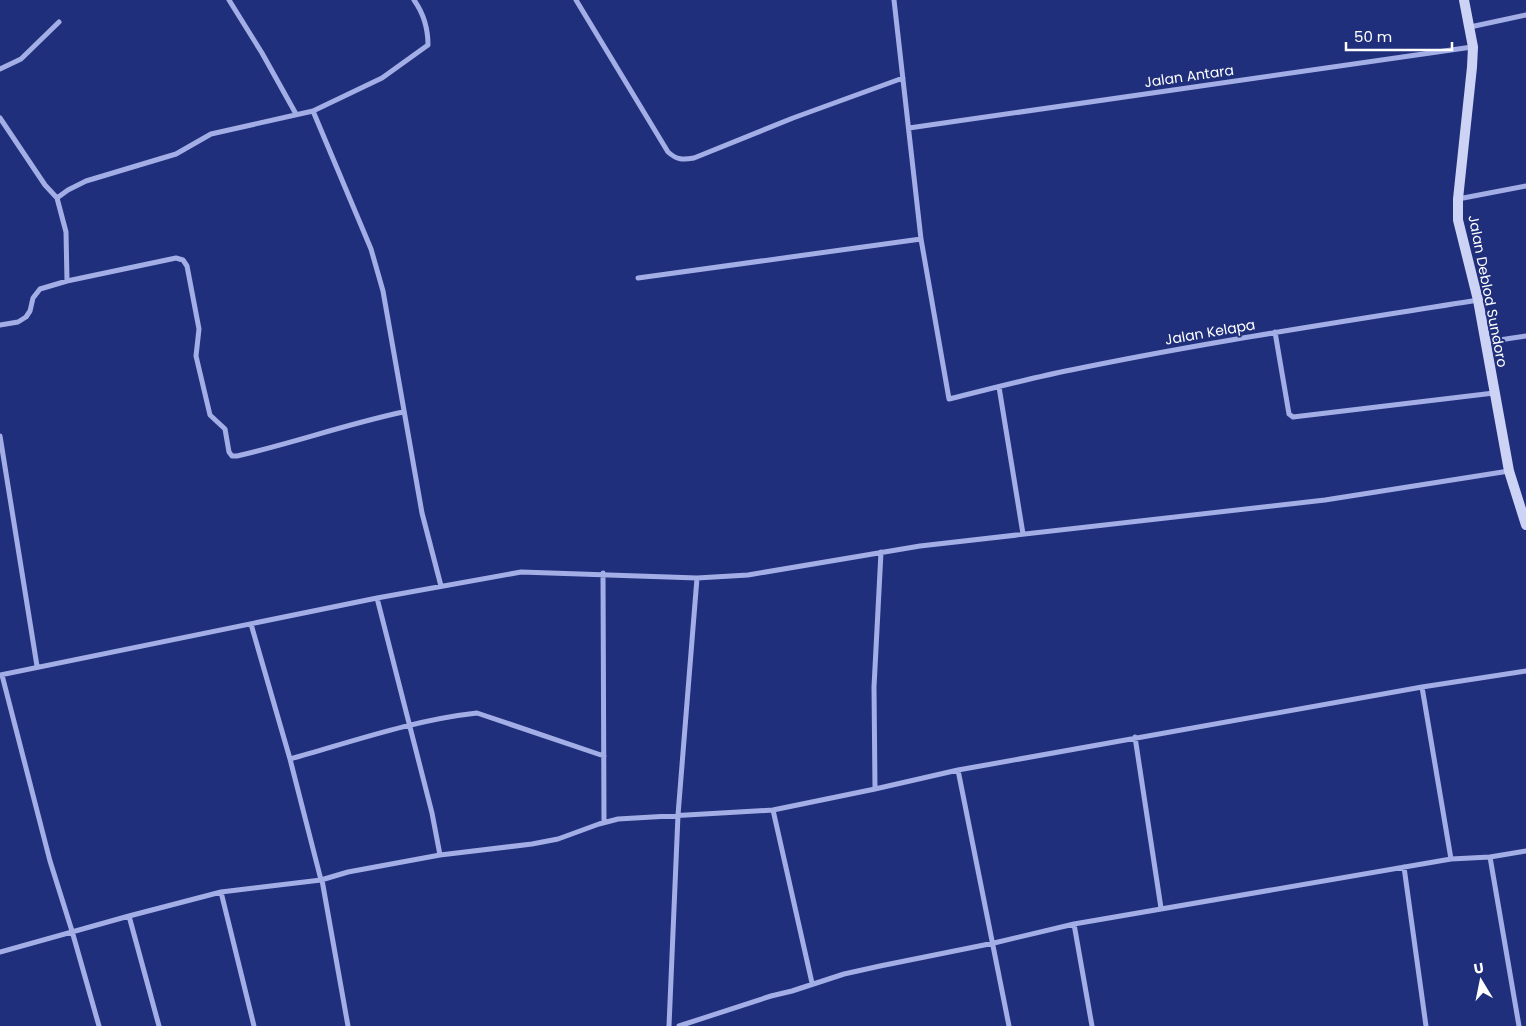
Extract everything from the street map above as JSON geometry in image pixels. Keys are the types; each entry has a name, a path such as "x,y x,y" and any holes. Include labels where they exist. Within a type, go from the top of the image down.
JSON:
{"main road":[{"name":"Jalan Deblod Sundoro","path":"1464,0 1470,27 1472,67 1458,199 1458,220 1478,300 1509,471 1524,510 1526,525"}],"street":[{"path":"229,0 262,53 296,114"},
{"path":"57,198 86,181 176,154 212,134 313,111 382,78 428,45 426,25 420,9 414,0"},
{"path":"576,0 668,152 675,159 694,158 792,118 903,78"},
{"path":"638,278 921,239 894,0"},
{"path":"1470,27 1526,15"},
{"path":"0,69 22,59 59,22"},
{"name":"Jalan Antara","path":"909,128 1472,47"},
{"path":"313,111 371,249 383,291 396,356 422,513 441,586"},
{"path":"0,118 45,185 57,198 66,232 66,281"},
{"path":"1458,199 1526,186"},
{"name":"Jalan Kelapa","path":"921,239 949,399 1097,365 1275,332 1478,300"},
{"path":"0,325 18,322 26,317 30,311 33,298 40,289 66,281 176,258 183,260 187,266 199,329 196,356 208,407 212,419 225,429 229,452 232,456 284,444 358,422 404,412"},
{"path":"1275,332 1289,414 1293,417 1494,393"},
{"path":"1485,342 1526,336"},
{"path":"1000,387 1023,534"},
{"path":"0,436 37,666"},
{"path":"99,1026 50,861 1,675 37,666 377,598 521,572 696,578 748,575 881,552 1325,500 1509,471"},
{"path":"874,789 874,687 881,552"},
{"path":"604,574 604,822"},
{"path":"669,1026 678,815 696,578"},
{"path":"377,598 432,814 440,855"},
{"path":"251,624 290,759 321,880 348,1026"},
{"path":"0,952 221,892 321,880 348,872 440,855 532,844 558,839 604,822 618,819 773,810 958,770 1422,687 1526,671"},
{"path":"1422,687 1451,859"},
{"path":"290,759 409,726 477,713 604,756"},
{"path":"1135,738 1161,908"},
{"path":"958,770 994,943 1009,1026"},
{"path":"773,810 812,983"},
{"path":"679,1026 857,970 994,943 1074,924 1451,859 1490,857 1526,851"},
{"path":"1490,857 1519,1026"},
{"path":"1404,867 1426,1026"},
{"path":"221,892 254,1026"},
{"path":"129,916 159,1026"},
{"path":"1074,924 1092,1026"}]}
